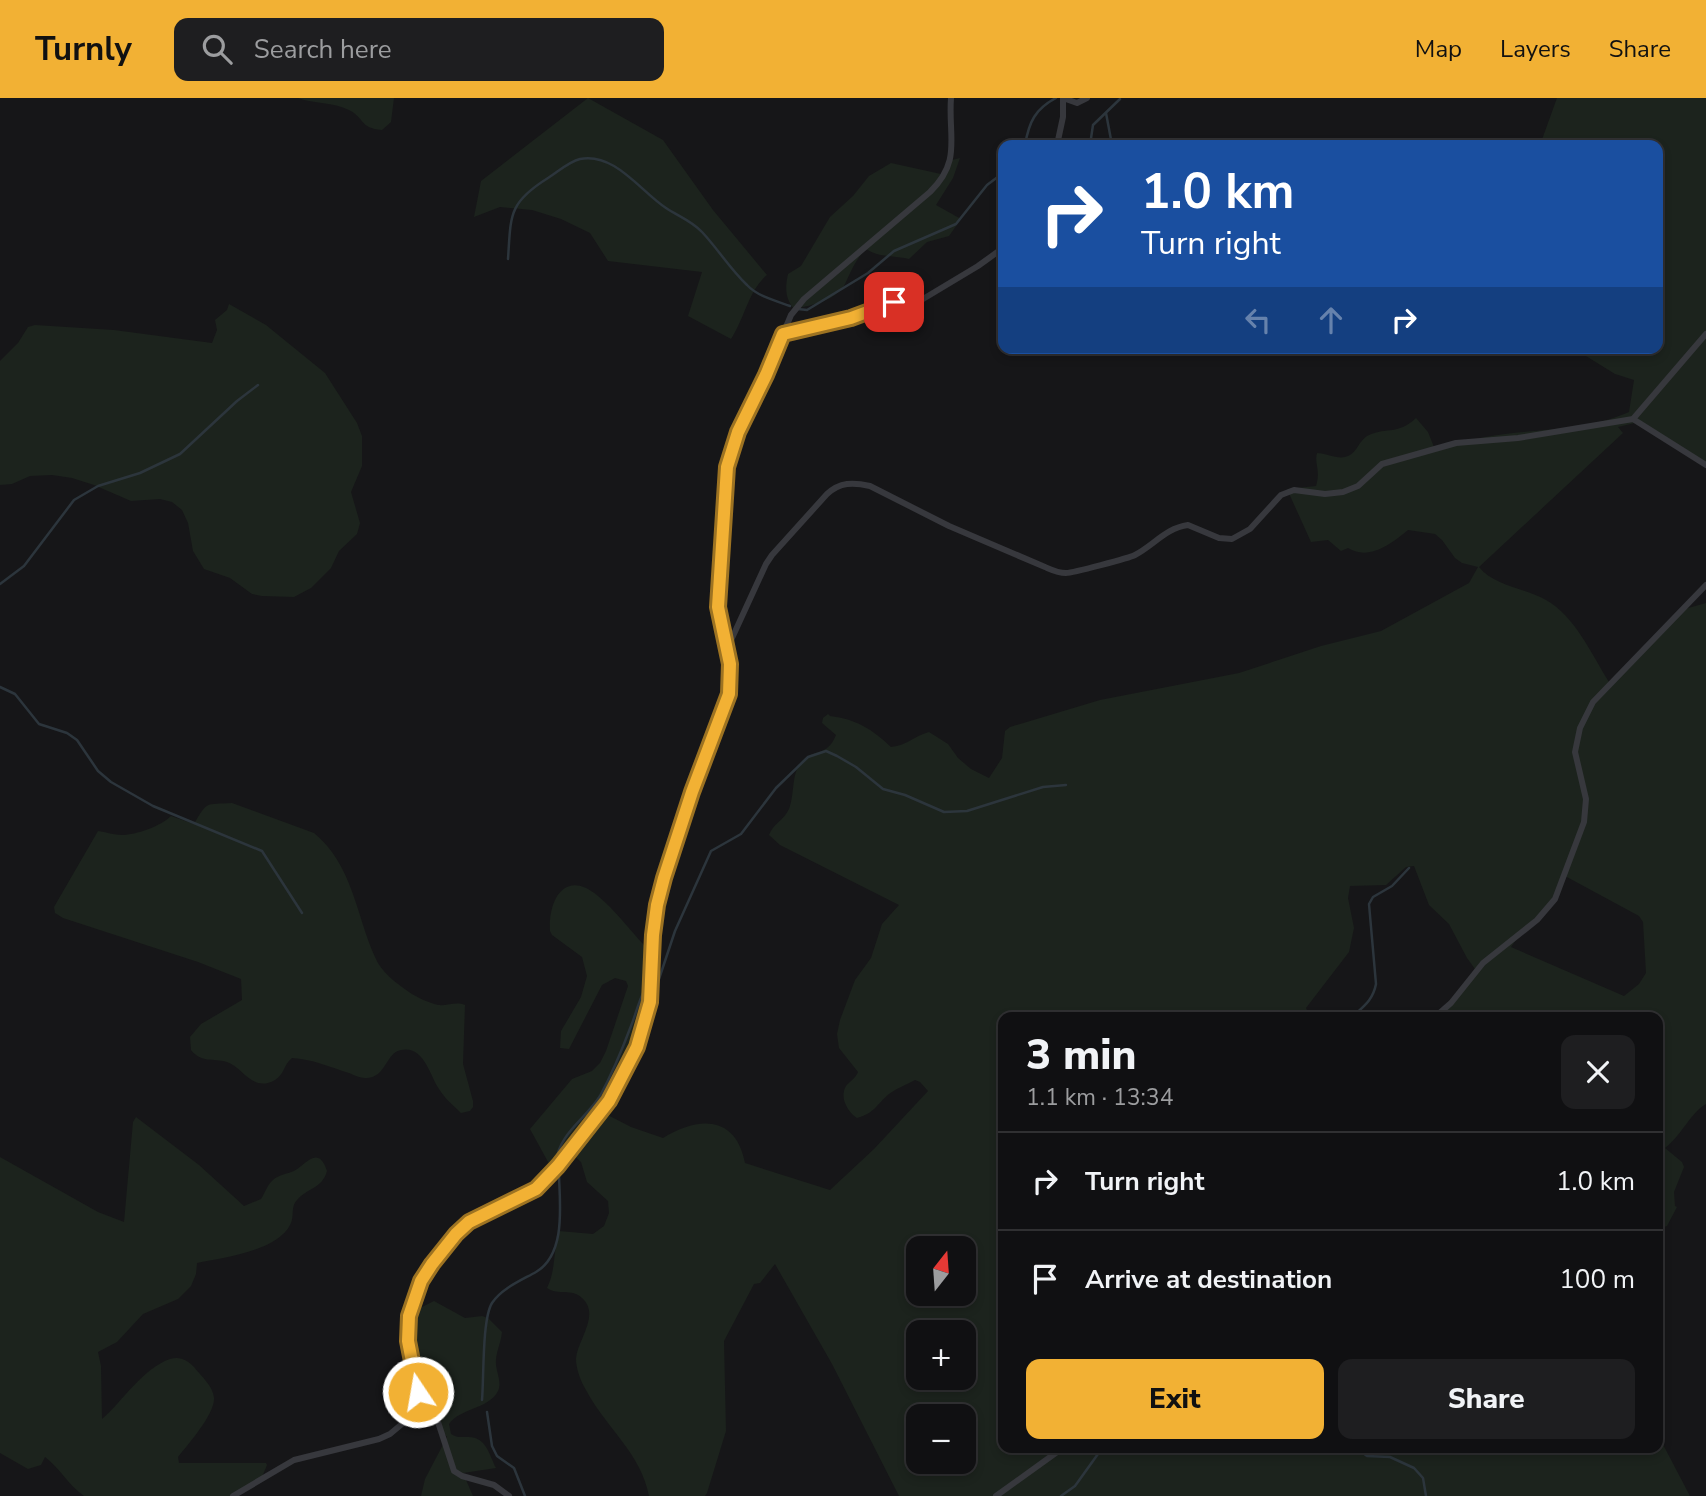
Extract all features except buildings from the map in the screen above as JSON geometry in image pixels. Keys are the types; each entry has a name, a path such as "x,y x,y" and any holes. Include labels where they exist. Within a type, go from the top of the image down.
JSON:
{"street":[{"path":"509,1496 494,1485 454,1471 438,1422 421,1408 410,1355 409,1316 421,1281 442,1250 469,1222 536,1189 558,1166 609,1101 637,1047 650,1002 653,935 664,878 696,780 727,704 731,676 718,607 725,477 733,443 791,315 804,299 930,192 944,175 952,156 951,98"},
{"path":"1058,140 1063,117 1063,98 1077,103 1087,98"},
{"path":"783,334 851,318 894,302 923,299 998,252"},
{"path":"727,649 772,555 827,494 845,484 870,486 949,526 1054,571 1073,573 1137,554 1169,531 1182,526 1188,525 1225,539 1236,538 1250,529 1285,493 1299,489 1321,494 1343,492 1358,486 1382,464 1456,443 1518,439 1633,419 1706,334"},
{"path":"1633,419 1706,464"},
{"path":"1441,1012 1483,963 1550,907 1585,814 1586,799 1575,752 1584,718 1594,702 1706,585"},
{"path":"233,1496 294,1460 379,1439 421,1408"},
{"path":"996,1496 1056,1453"}],"shaded area":[{"path":"298,98 394,98 391,122 382,130 375,129 343,107"},
{"path":"588,98 663,140 713,210 767,275 755,289 731,339 688,316 702,272 608,261 590,233 561,219 532,210 500,207 474,217 481,181"},
{"path":"1557,98 1706,98 1706,463 1653,429 1635,423 1618,427 1623,433 1479,567 1493,578 1538,596 1556,607 1582,637 1609,682 1685,609 1706,603 1706,1104 1665,1148 1682,1162 1684,1167 1674,1192 1677,1207 1667,1226 1663,1227 1663,1012 1442,1012 1452,1004 1475,969 1449,924 1429,905 1414,866 1406,867 1386,885 1350,886 1348,898 1354,928 1349,952 1306,1008 1308,1012 998,1012 998,1453 1663,1453 1663,1444 1690,1496 899,1496 832,1364 775,1264 760,1283 754,1284 724,1341 726,1431 707,1493 705,1496 649,1496 639,1467 594,1404 579,1375 576,1359 589,1320 587,1305 578,1295 547,1288 559,1231 593,1234 604,1226 609,1213 608,1201 587,1182 581,1162 569,1151 553,1171 530,1129 572,1079 592,1071 600,1063 628,986 626,981 615,978 602,985 569,1049 560,1048 561,1031 581,997 587,976 582,957 550,931 552,909 561,891 576,885 598,896 644,945 645,961 652,970 644,1028 602,1112 631,1127 663,1138 689,1126 714,1124 733,1136 745,1163 830,1190 874,1149 928,1091 915,1080 892,1092 863,1116 857,1118 850,1112 844,1100 844,1091 858,1072 839,1048 837,1034 840,1020 855,980 871,958 882,924 899,905 780,845 769,835 789,809 795,778 802,761 829,747 836,735 822,723 823,718 828,714 856,722 891,747 929,732 948,744 958,758 971,769 989,778 1002,758 1005,731 1010,727 1100,700 1239,673 1321,646 1381,631 1469,583 1478,567 1462,563 1455,558 1435,534 1408,530 1380,549 1364,553 1348,548 1341,551 1328,540 1311,542 1287,489 1316,486 1317,453 1345,457 1353,453 1369,435 1404,427 1416,418 1428,432 1434,447 1496,435 1599,422 1629,412 1634,380 1615,374 1583,354 1663,354 1663,140 1542,140","holes":["1565,876 1639,916 1643,922 1646,973 1639,984 1624,996 1511,947 1522,931 1550,908"]},
{"path":"960,158 953,178 936,205 961,219 949,236 927,242 909,259 882,255 866,249 837,293 824,301 794,309 786,293 788,274 801,266 830,217 853,196 869,176 891,163 941,174 952,160"},
{"path":"229,304 266,325 325,373 357,423 362,436 362,466 351,492 360,523 357,534 339,551 331,568 311,588 294,597 252,594 230,578 204,569 193,551 188,523 182,510 172,502 160,499 131,501 94,485 52,475 30,476 12,484 0,485 0,361 18,343 28,327 35,325 114,330 212,343 217,330 215,320 227,310"},
{"path":"232,803 314,833 327,846 345,875 375,957 385,972 409,992 427,1001 438,1005 465,1005 463,1064 473,1101 470,1111 461,1113 449,1102 421,1057 409,1050 396,1052 382,1070 365,1078 292,1058 278,1078 267,1083 248,1078 227,1062 199,1057 191,1050 190,1037 201,1024 242,1000 241,979 55,913 54,907 98,831 128,835 155,826 171,816 194,824 208,805"},
{"path":"136,1117 199,1165 244,1206 261,1199 275,1178 294,1171 312,1159 320,1159 327,1171 318,1185 295,1203 290,1225 283,1234 274,1241 248,1252 197,1263 191,1286 178,1299 143,1314 117,1342 98,1352 101,1366 102,1419 142,1378 160,1364 180,1358 194,1367 211,1389 213,1405 200,1429 178,1457 179,1463 266,1463 262,1477 234,1496 84,1496 45,1457 41,1465 28,1469 0,1453 0,1157 98,1212 124,1222 133,1122"},
{"path":"434,1301 465,1318 488,1318 502,1332 496,1361 498,1391 494,1397 449,1424 453,1435 479,1439 496,1468 463,1473 473,1496 421,1496 425,1479 447,1437 439,1427 413,1410 414,1375 407,1339 411,1321 420,1308"}],"waterway":[{"path":"1026,140 1034,117 1056,98"},
{"path":"1091,140 1093,125 1120,99"},
{"path":"1106,113 1111,140"},
{"path":"508,259 511,221 525,195 567,165 580,159 593,158 616,167 666,208 698,228 751,289 790,306"},
{"path":"798,309 807,310 868,273 894,251 956,224 987,185 998,177"},
{"path":"0,584 24,566 74,500 98,486 140,473 180,454 258,385"},
{"path":"0,687 15,694 39,724 67,733 77,740 98,771 111,782 153,806 262,851 302,913"},
{"path":"657,985 675,931 711,851 741,834 776,788 808,757 826,751 856,767 883,789 905,795 944,812 967,811 1043,787 1066,785"},
{"path":"1357,1012 1370,999 1376,984 1369,904 1373,897 1392,886 1409,868"},
{"path":"556,1163 567,1135 600,1096 644,991"},
{"path":"482,1400 486,1322 489,1311 501,1293 536,1272 546,1264 552,1254 559,1228 559,1176"},
{"path":"487,1412 492,1446 497,1456 514,1468 525,1496"},
{"path":"1061,1496 1075,1486 1099,1453"},
{"path":"1363,1453 1367,1456 1390,1457 1414,1468 1423,1478 1426,1496"}],"route":[{"path":"418,1392 408,1328 409,1316 421,1281 442,1250 469,1222 536,1189 558,1166 609,1101 637,1047 650,1002 653,935 664,878 692,792 729,694 730,664 718,607 725,477 738,432 783,334 851,318 894,302"}]}
